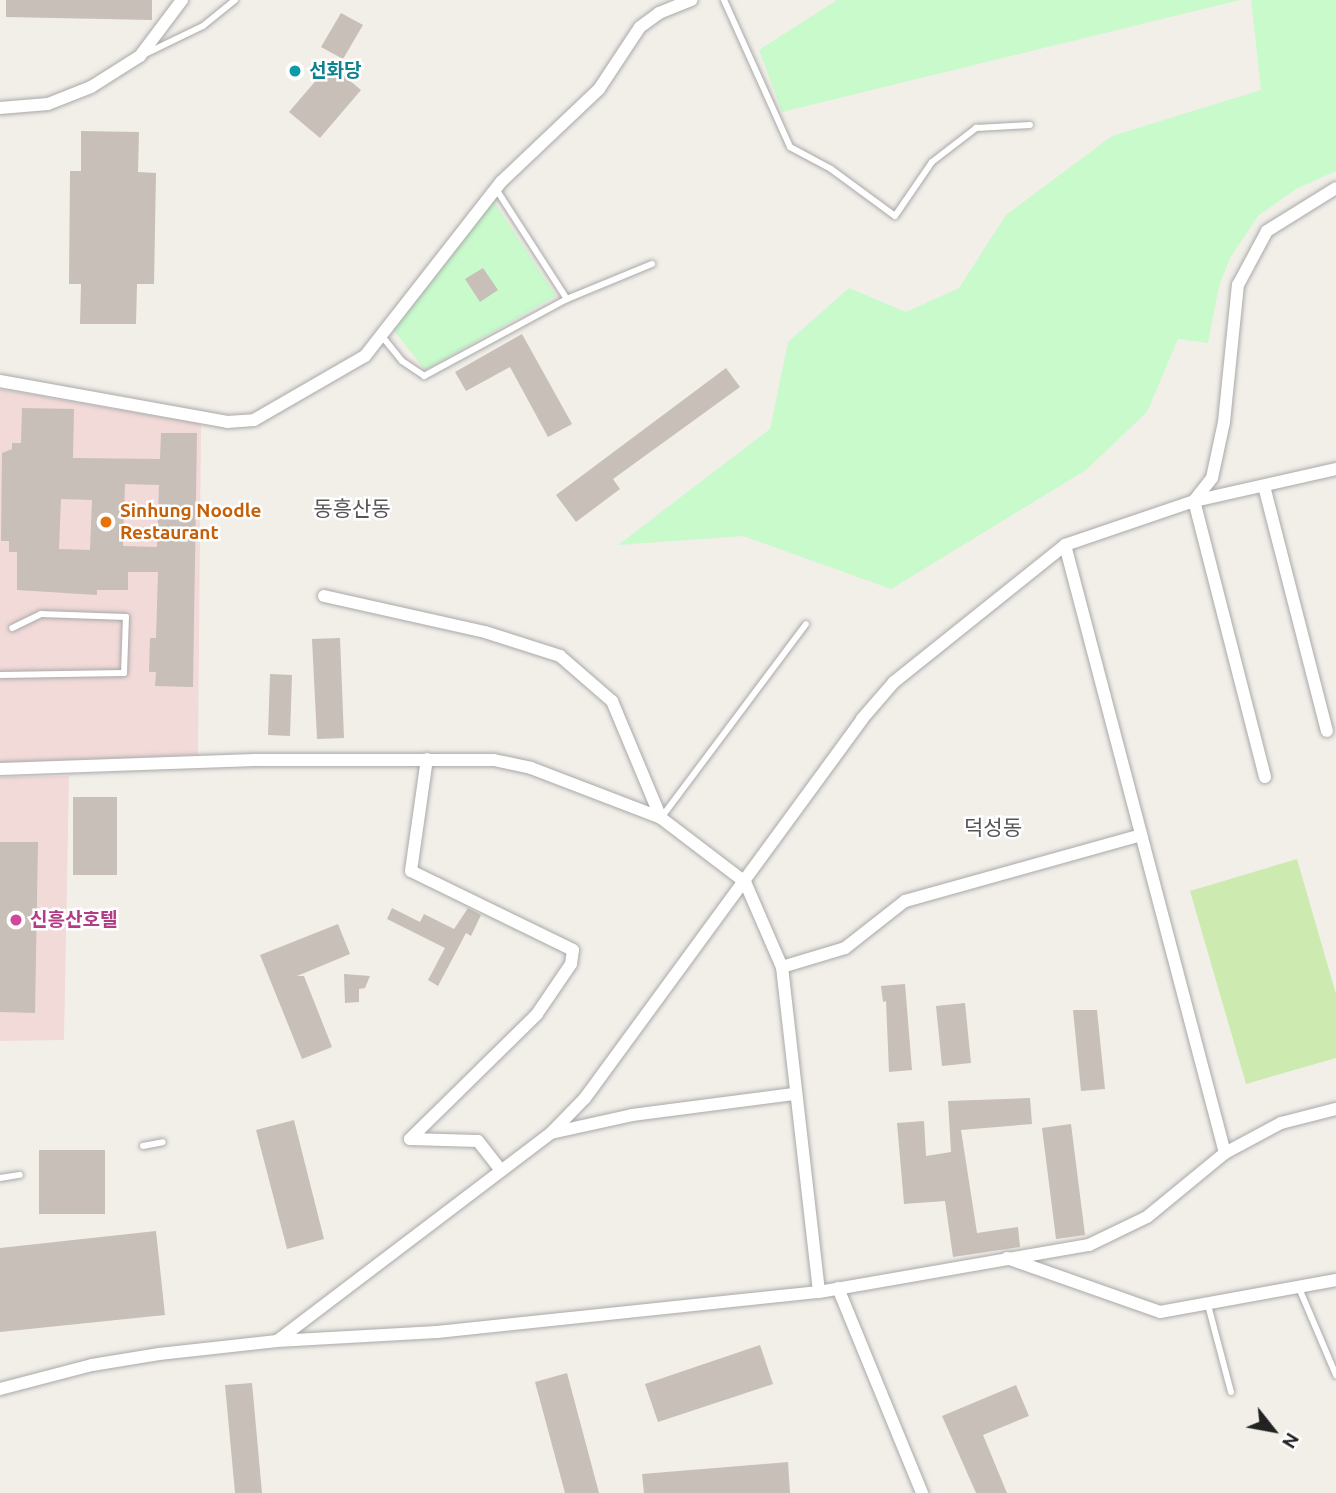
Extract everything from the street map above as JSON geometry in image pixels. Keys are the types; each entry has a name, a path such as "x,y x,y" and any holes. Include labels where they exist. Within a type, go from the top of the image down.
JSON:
{"street":[{"path":"0,108 25,109 66,98 140,56 182,0"},
{"path":"0,381 78,391 227,422 254,420 365,356 496,188 599,89 640,27 659,13 692,0"},
{"path":"1194,501 1212,478 1222,433 1238,285 1267,230 1336,188"},
{"path":"278,1340 551,1133 585,1098 879,698 1065,545 1194,501 1336,469"},
{"path":"1264,486 1327,731"},
{"path":"1194,501 1265,777"},
{"path":"1065,545 1225,1153"},
{"path":"324,596 485,632 560,656 612,702 661,818"},
{"path":"427,759 411,871 573,950 571,964 537,1014 410,1139 478,1141 501,1170"},
{"path":"0,769 427,759 511,763 661,818 745,882 782,967 794,1094 819,1292"},
{"path":"782,967 845,948 905,901 1141,835"},
{"path":"551,1133 632,1115 794,1094"},
{"path":"0,1389 92,1365 278,1340 437,1332 819,1292 1004,1257 1089,1245 1147,1217 1225,1153 1281,1123 1336,1109"},
{"path":"1004,1257 1160,1312 1336,1280"},
{"path":"838,1288 922,1493"}],"lane":[{"path":"140,56 203,26 235,0"},
{"path":"724,0 790,148 831,169 895,216 932,162 976,128 1030,125"},
{"path":"496,188 567,299"},
{"path":"380,335 402,361 424,376 567,299 652,264"},
{"path":"0,675 124,673 126,617 41,614 12,628"},
{"path":"661,818 806,624"},
{"path":"143,1146 163,1142"},
{"path":"0,1178 20,1175"},
{"path":"1299,1287 1336,1375"},
{"path":"1208,1305 1231,1392"}],"shaded area":[{"path":"0,389 201,424 198,755 0,763"},
{"path":"69,776 64,1040 0,1041 0,777"}],"green space":[{"path":"837,0 1240,0 782,112 759,50"},
{"path":"1251,0 1336,0 1336,171 1296,189 1258,216 1230,258 1219,286 1208,343 1178,339 1147,412 1086,470 891,589 743,536 618,545 770,429 788,342 849,288 906,312 959,288 1006,215 1112,136 1261,90"},
{"path":"493,200 556,296 425,370 392,328"},
{"path":"1297,859 1336,994 1336,1058 1246,1084 1190,891"}],"building":[{"path":"6,0 152,0 152,20 6,17"},
{"path":"341,13 363,25 343,59 321,47"},
{"path":"330,64 361,90 320,138 289,112"},
{"path":"81,131 139,132 138,172 156,173 154,284 137,284 136,324 80,324 81,284 69,284 70,171 81,171"},
{"path":"483,268 498,290 480,302 465,279"},
{"path":"522,334 572,424 548,437 510,367 466,391 455,372"},
{"path":"726,368 740,387 613,479 620,489 576,522 556,495"},
{"path":"22,408 74,409 73,458 160,459 161,433 197,433 193,687 155,686 156,672 149,672 150,638 156,638 158,572 128,572 128,590 97,590 97,595 17,590 17,552 9,552 9,541 1,541 2,453 12,449 12,443 21,443","holes":["125,484 159,485 157,547 123,546","61,499 92,500 90,550 59,549"]},
{"path":"340,638 344,738 317,739 312,639"},
{"path":"270,674 292,675 290,736 268,735"},
{"path":"73,797 117,797 117,875 73,875"},
{"path":"0,842 38,842 35,1013 0,1012"},
{"path":"392,908 420,922 424,914 454,929 468,908 481,915 471,936 466,933 438,986 428,980 445,948 387,919"},
{"path":"338,924 350,954 297,976 304,976 332,1047 302,1059 260,955"},
{"path":"344,974 370,976 365,988 359,989 359,1002 345,1003"},
{"path":"905,984 912,1070 889,1072 886,1001 883,1002 881,986"},
{"path":"965,1003 971,1063 942,1066 936,1006"},
{"path":"1073,1010 1097,1010 1105,1089 1081,1091"},
{"path":"1030,1098 1032,1124 961,1130 977,1233 1018,1227 1020,1247 953,1257 945,1201 904,1204 897,1123 924,1121 926,1156 951,1152 948,1101"},
{"path":"294,1120 324,1239 287,1249 256,1130"},
{"path":"1071,1124 1085,1235 1056,1239 1042,1128"},
{"path":"39,1150 105,1150 105,1214 39,1214"},
{"path":"156,1231 165,1315 0,1332 0,1248"},
{"path":"760,1345 773,1384 658,1422 645,1384"},
{"path":"567,1373 599,1493 565,1493 535,1382"},
{"path":"252,1383 262,1493 235,1493 225,1385"},
{"path":"1016,1385 1029,1416 983,1435 1007,1493 976,1493 942,1416"},
{"path":"788,1462 790,1493 644,1493 642,1474"}],"place":[{"name":"선화당","path":"295,71"},
{"name":"Sinhung Noodle Restaurant","path":"106,522"},
{"name":"신흥산호텔","path":"16,920"}],"district":[{"name":"동흥산동","path":"352,508"},
{"name":"덕성동","path":"993,827"}]}
